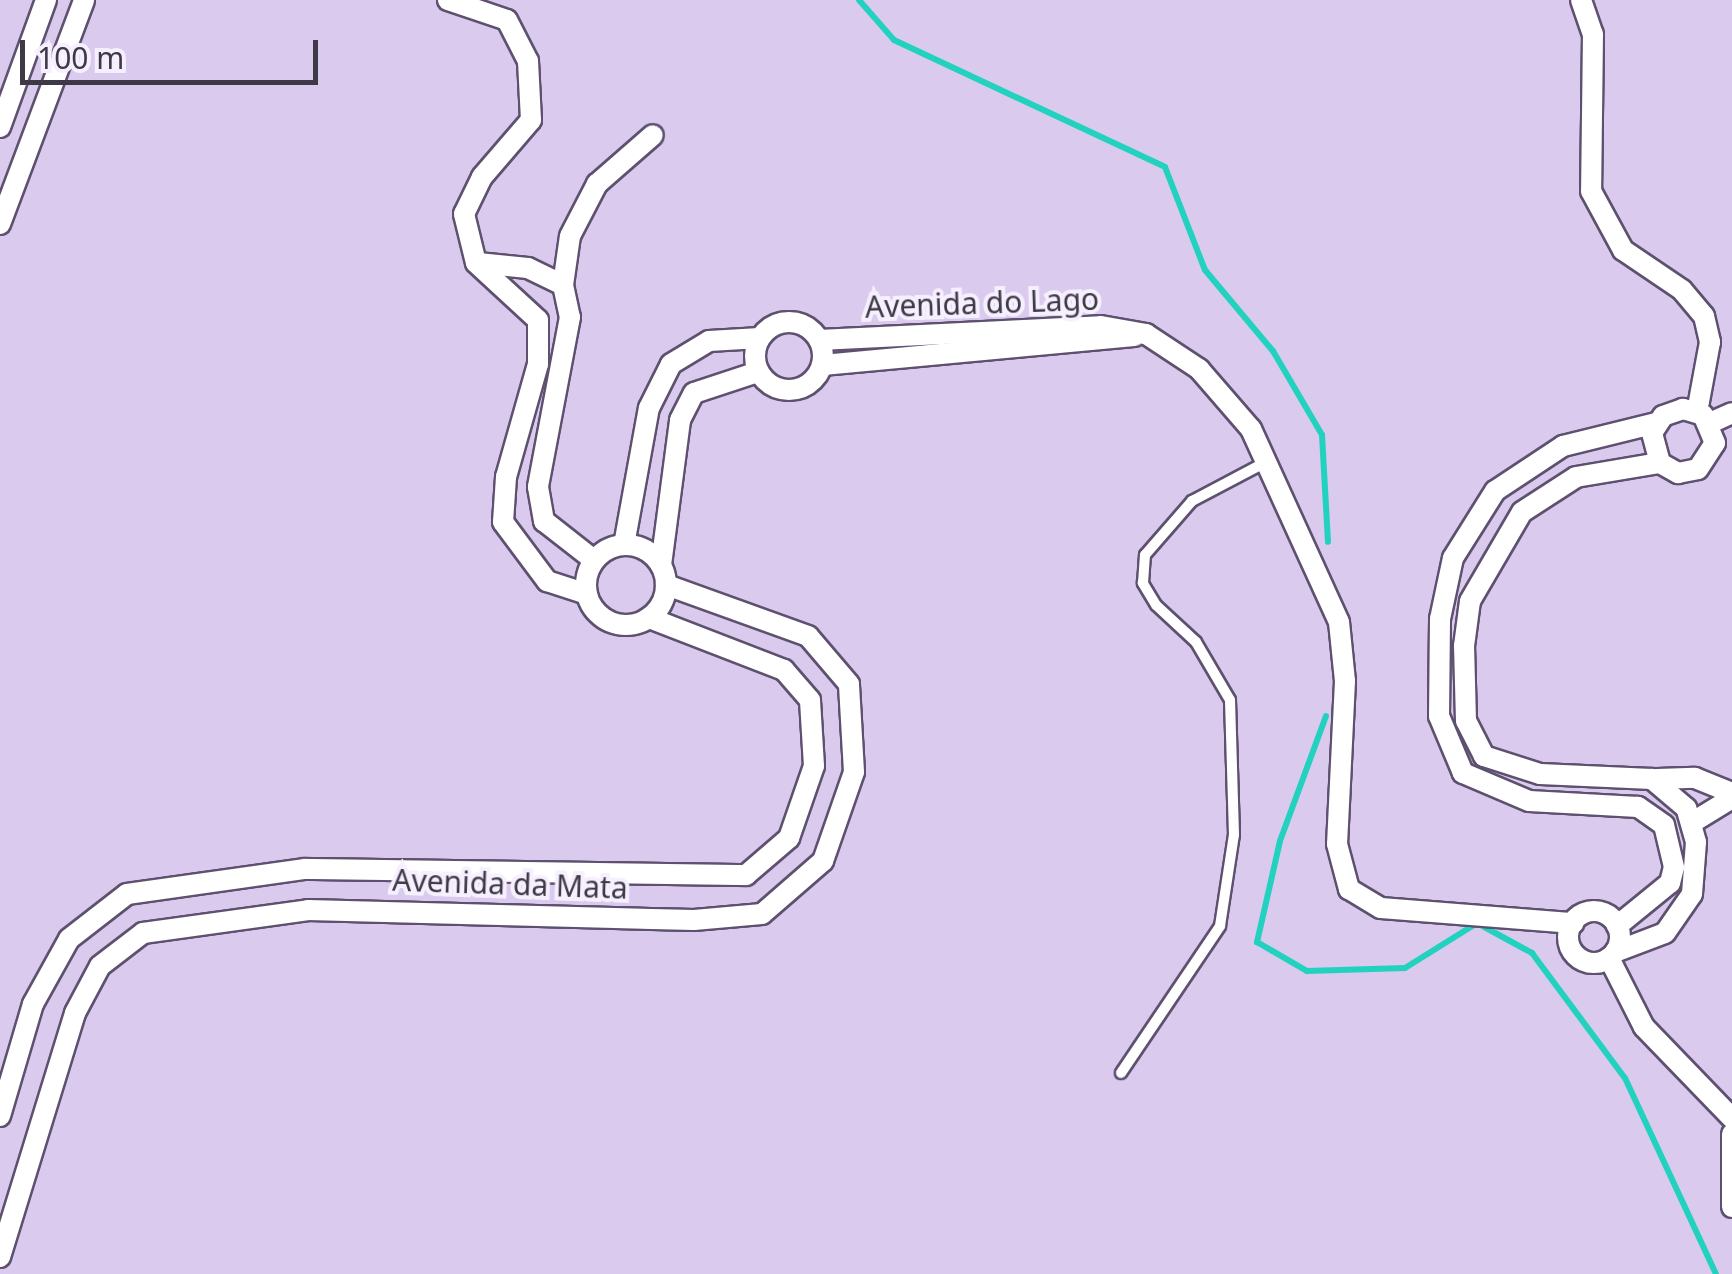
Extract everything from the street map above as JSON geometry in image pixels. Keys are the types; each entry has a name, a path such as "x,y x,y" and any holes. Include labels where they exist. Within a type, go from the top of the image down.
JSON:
{"street":[{"path":"0,127 46,0"},
{"path":"0,224 84,0"},
{"path":"448,0 506,20 528,62 531,120 482,177 464,214 476,263 538,320 538,364 506,477 503,522 547,580 586,594 612,624 649,618 664,576 680,420 694,393 758,372"},
{"path":"1581,0 1592,34 1591,191 1623,250 1682,290 1704,316 1710,342 1704,418 1722,452 1688,473 1660,463 1576,477 1522,512 1470,601 1464,646 1466,721 1484,756 1540,774 1695,778 1732,795"},
{"path":"594,560 544,521 538,487 570,316 562,285 570,236 598,184 653,135"},
{"path":"476,263 528,268 562,285"},
{"path":"624,544 649,408 671,364 710,340 760,338 790,322 819,340 822,365 809,384 786,391 758,372"},
{"name":"Avenida do Lago","path":"819,340 1101,326 1146,334 1225,390 1267,461 1339,622 1345,680 1336,844 1349,889 1381,908 1573,923 1596,911 1617,926"},
{"name":"Avenida do Lago","path":"822,365 1146,334"},
{"path":"758,372 760,338"},
{"path":"1732,414 1704,418 1672,411 1656,424 1563,446 1495,491 1454,558 1440,619 1440,716 1463,773 1529,801 1638,807 1664,824 1674,867 1670,883 1617,926 1612,955 1644,1027 1732,1118"},
{"path":"1656,424 1652,444 1660,463"},
{"path":"586,594 594,560 624,544"},
{"path":"624,544 664,576"},
{"name":"Avenida da Mata","path":"0,1258 75,1012 100,966 143,933 308,910 694,920 762,914 824,861 854,772 849,684 808,636 664,576"},
{"name":"Avenida da Mata","path":"0,1116 33,1004 69,940 127,894 305,870 746,875 789,838 814,766 810,700 784,670 649,618"},
{"path":"1573,923 1568,940 1576,956 1591,963 1665,933 1682,914 1697,876 1693,822 1679,796 1652,779"},
{"path":"1693,822 1732,795"},
{"path":"1732,1134 1732,1207"}],"lane":[{"path":"1121,1072 1220,926 1234,836 1230,700 1196,642 1150,594 1144,554 1192,501 1267,461"}],"waterway":[{"path":"859,0 894,40 1165,167 1205,270 1273,351 1322,435 1328,542"},
{"path":"1326,716 1280,841 1257,942 1307,971 1405,968 1477,923 1532,953 1625,1078 1716,1274"}]}
